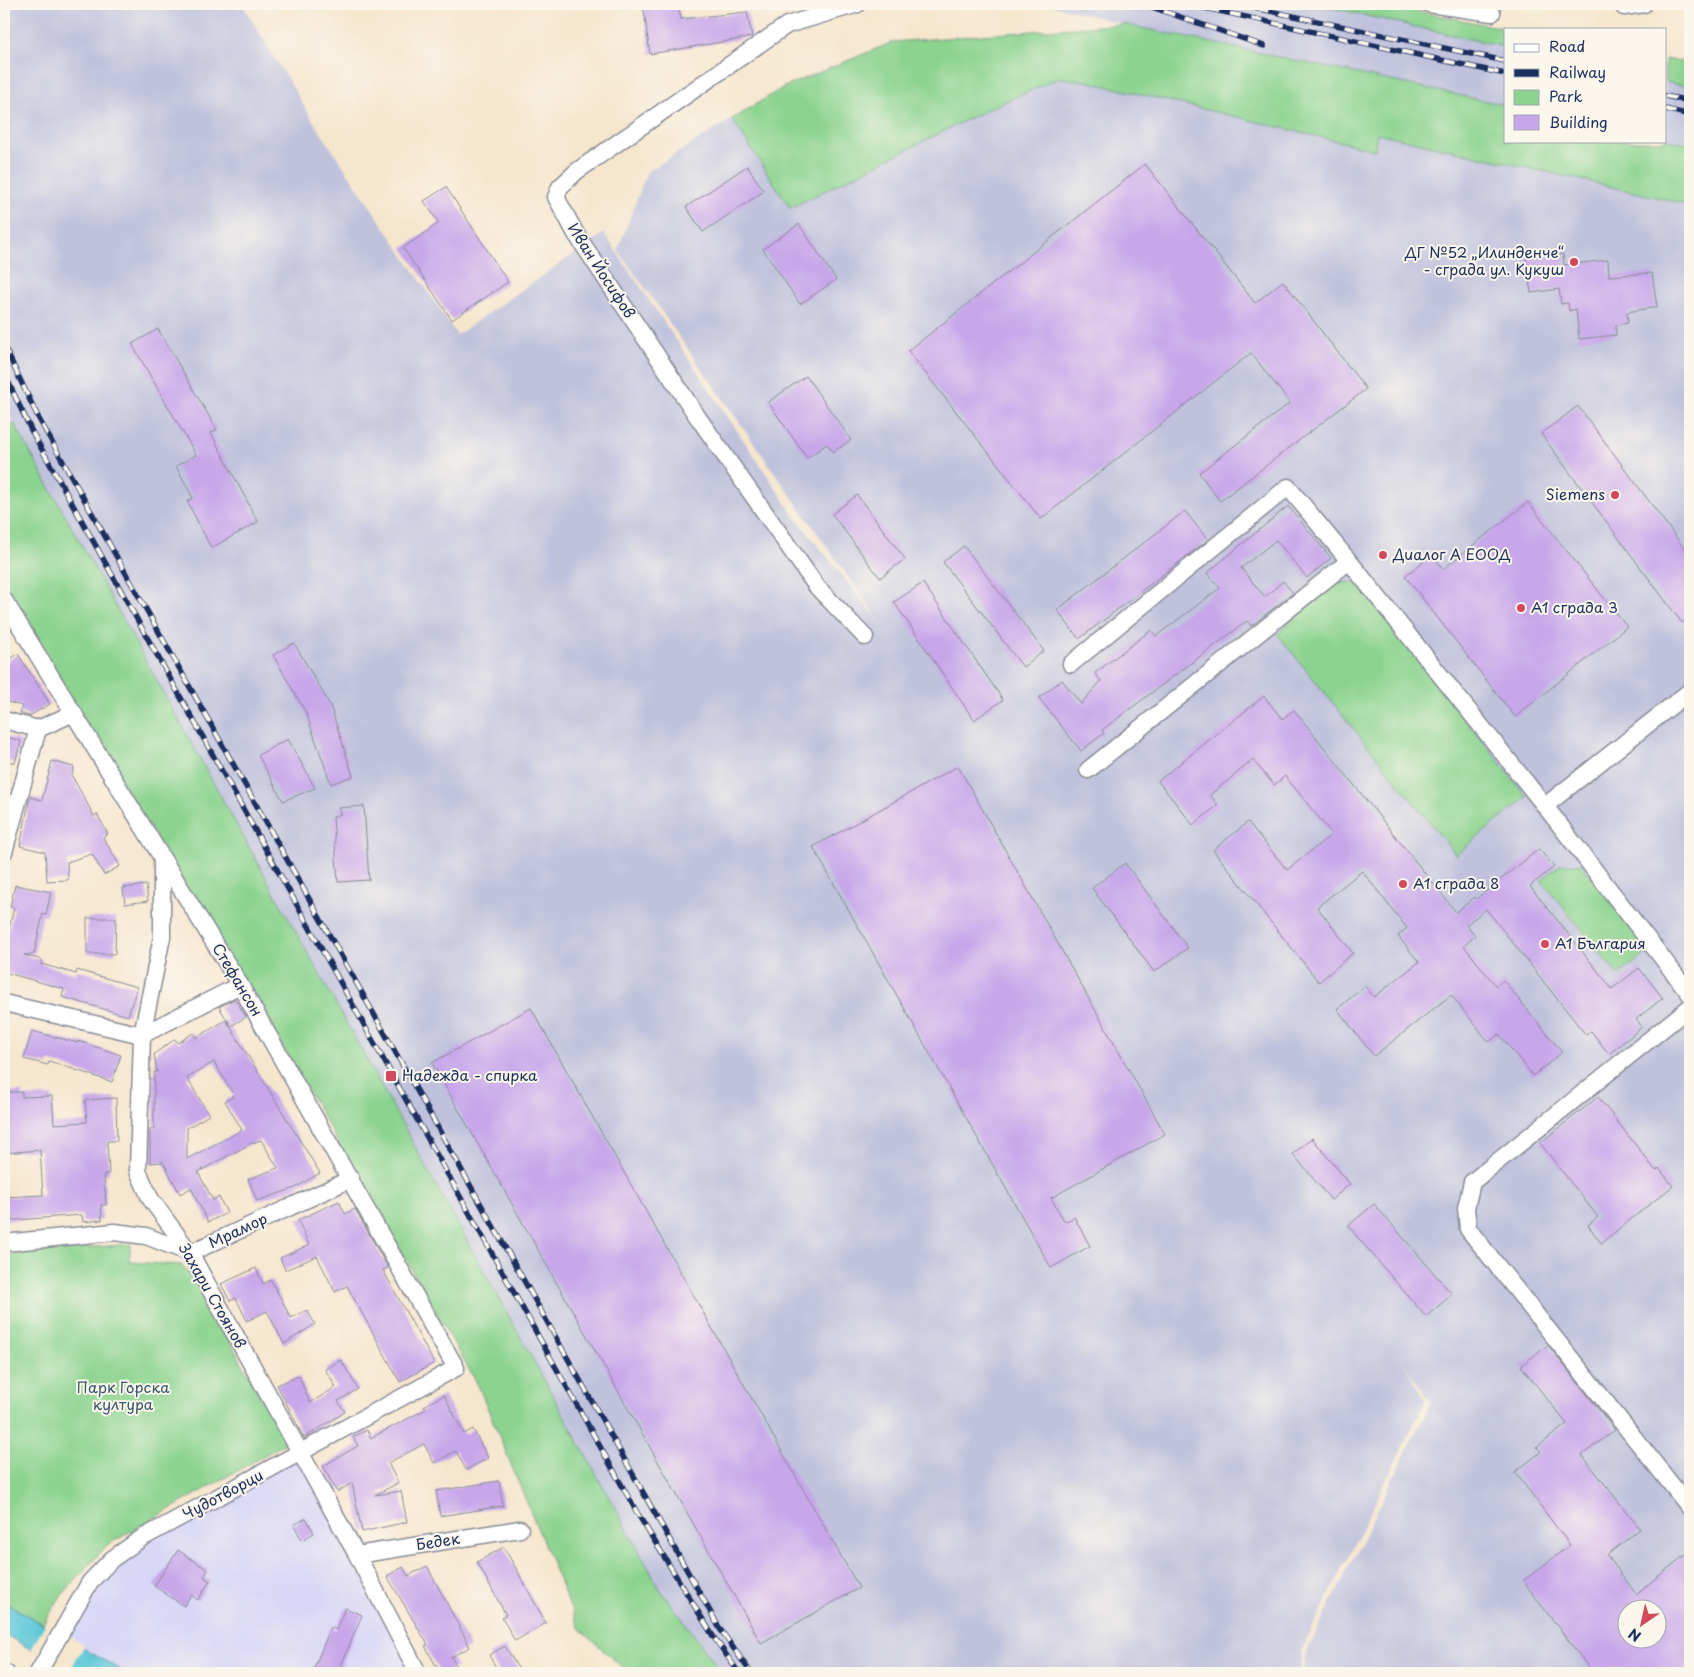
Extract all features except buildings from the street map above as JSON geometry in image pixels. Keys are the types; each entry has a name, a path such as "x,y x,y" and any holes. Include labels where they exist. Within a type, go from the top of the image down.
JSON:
{"street":[{"name":"Иван Йосифов","path":"858,4 826,12 782,28 578,172 560,187 556,197 576,234 697,416 817,587 865,637"},
{"path":"1429,4 1492,13"},
{"path":"1624,7 1644,4"},
{"path":"1071,664 1288,487 1545,806 1690,994"},
{"path":"1088,770 1349,561"},
{"name":"Стефансон","path":"4,600 240,985 456,1368"},
{"path":"1545,806 1690,691"},
{"path":"4,720 38,729 74,713"},
{"path":"4,852 38,729"},
{"name":"Захари Стоянов","path":"162,858 162,937 142,1035 138,1171 150,1198 190,1253 357,1556 418,1673"},
{"path":"4,1003 142,1035 240,985"},
{"path":"1690,1007 1472,1182 1466,1208 1468,1228 1690,1508"},
{"name":"Мрамор","path":"4,1243 114,1232 146,1236 190,1253 350,1179"},
{"name":"Чудотворци","path":"40,1670 90,1582 112,1559 142,1538 456,1368"},
{"name":"Бедек","path":"357,1556 520,1529"}],"shaded area":[{"path":"4,4 242,4 315,124 457,335 604,233 796,518 882,625 618,250 647,172 732,119 790,208 990,108 1059,77 1085,81 1375,150 1377,133 1690,205 1690,1673 1303,1673 1305,1655 1431,1402 1401,1360 1426,1400 1302,1650 1300,1673 722,1673 660,1589 4,404"},
{"path":"1048,4 1314,4 1504,47 1504,105 1123,24"},
{"path":"1666,82 1690,87 1690,145 1666,139"},
{"path":"4,404 14,423 4,433"},
{"path":"300,1454 418,1673 126,1673 83,1648 84,1645 62,1632 100,1570"}],"green space":[{"path":"1314,4 1380,4 1504,28 1504,47"},
{"path":"1123,24 1504,105 1504,142 1666,142 1666,139 1690,145 1690,205 1377,133 1375,150 1085,81 1059,78 990,108 790,208 732,119 784,87 893,42"},
{"path":"1666,59 1690,63 1690,87 1666,82"},
{"path":"14,423 660,1589 722,1673 629,1673 579,1628 478,1385 266,1018 4,589 4,433"},
{"path":"1357,582 1527,797 1456,855 1277,634 1333,583"},
{"path":"1561,864 1581,864 1650,951 1618,975 1541,880"},
{"name":"Парк Горска култура","path":"131,1244 129,1262 182,1265 201,1289 286,1443 107,1545 61,1596 43,1624 4,1602 4,1255"}],"water":[{"path":"4,1602 126,1673 72,1673 4,1634"}],"pier":[{"path":"46,1623 84,1646 68,1673 30,1652"}],"railway":[{"path":"1143,4 1264,46"},
{"path":"1187,4 1504,74"},
{"path":"1237,4 1504,61"},
{"path":"1666,96 1690,101"},
{"path":"1666,109 1690,115"},
{"path":"4,346 39,419 720,1629 751,1673"},
{"path":"4,373 31,430 639,1516 713,1636 739,1673"}],"place":[{"name":"ДГ №52 „Илинденче“ - сграда ул. Кукуш","path":"1574,262"},
{"name":"Siemens","path":"1615,495"},
{"name":"Диалог А ЕООД","path":"1383,555"},
{"name":"А1 сграда 3","path":"1521,608"},
{"name":"А1 сграда 8","path":"1403,884"},
{"name":"А1 България","path":"1545,944"},
{"name":"Надежда - спирка","path":"391,1076"}]}
